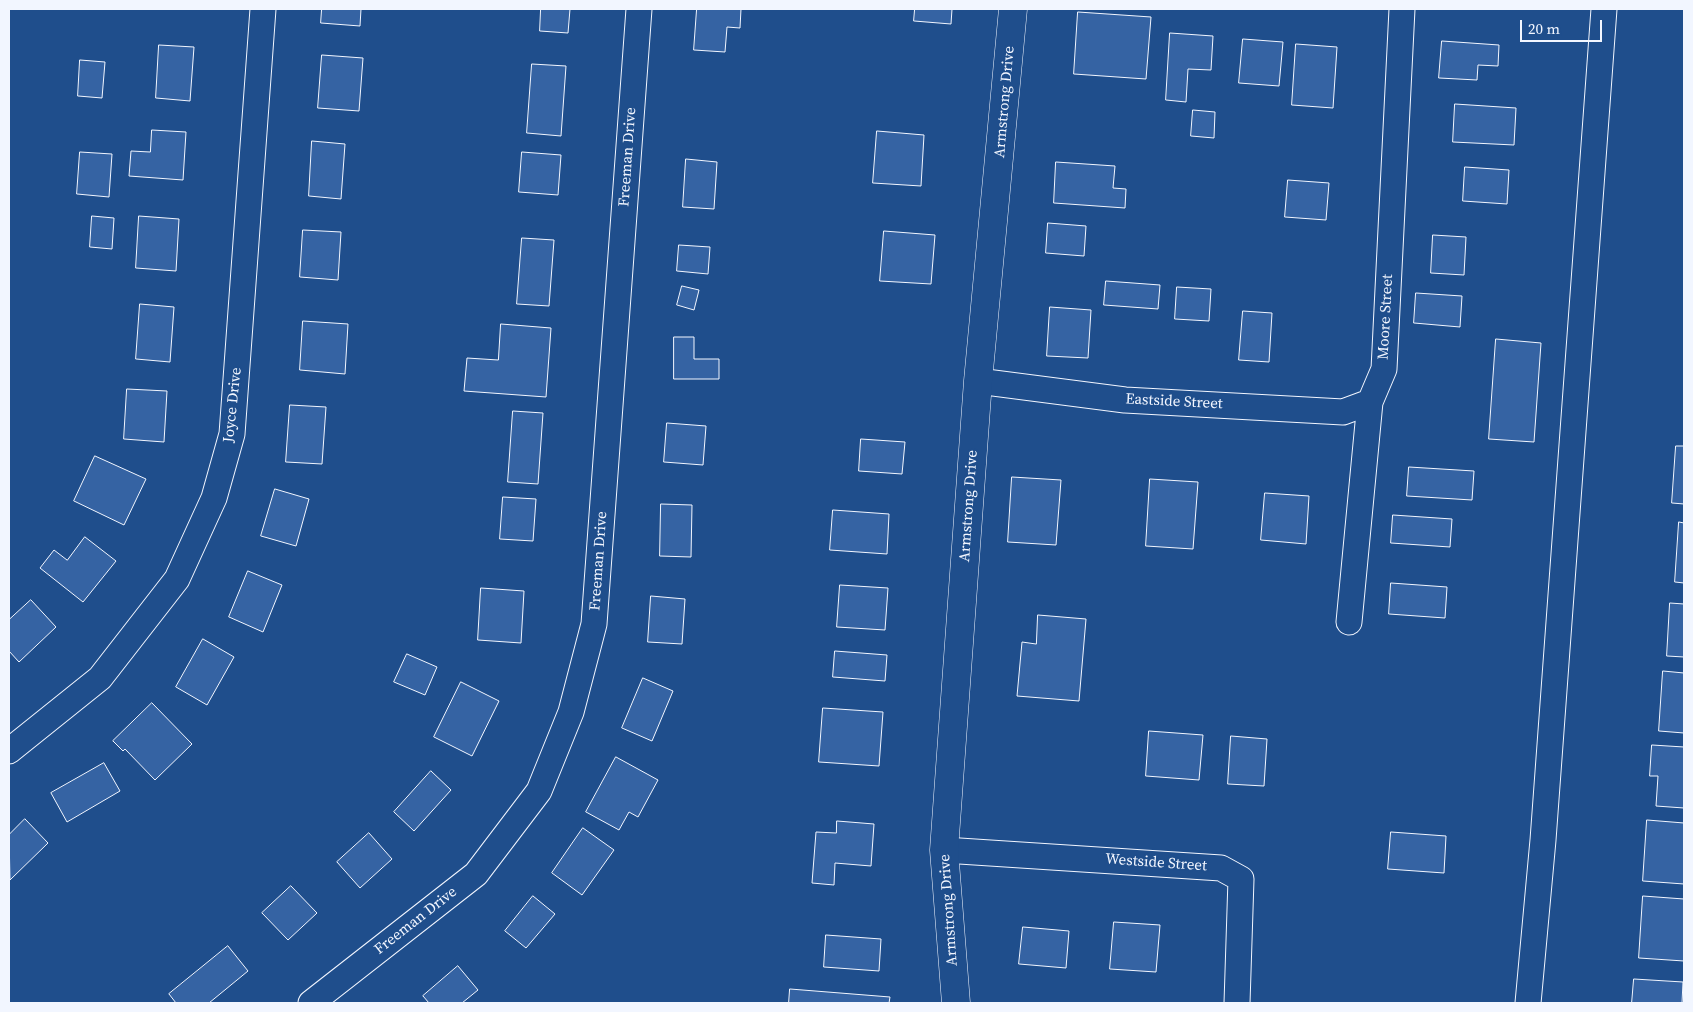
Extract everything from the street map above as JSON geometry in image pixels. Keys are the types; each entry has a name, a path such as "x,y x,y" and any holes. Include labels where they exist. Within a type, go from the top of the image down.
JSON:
{"street":[{"name":"Joyce Drive","path":"9,752 100,678 176,579 214,498 232,434 263,9"},
{"name":"Freeman Drive","path":"311,1003 476,874 539,791 571,712 594,624 639,9"},
{"name":"Armstrong Drive","path":"956,1003 944,850 978,381 1014,9"},
{"name":"Moore Street","path":"1349,622 1370,402 1384,369 1402,9"},
{"path":"1528,1003 1543,840 1604,9"},
{"name":"Eastside Street","path":"978,381 1125,400 1323,411 1343,412 1370,402"},
{"name":"Westside Street","path":"944,850 1221,868 1241,879 1237,1003"}],"building":[{"path":"322,9 361,9 360,26 321,23"},
{"path":"541,9 570,9 568,33 540,31"},
{"path":"697,9 741,9 740,28 727,27 725,52 694,50"},
{"path":"915,9 952,9 951,24 914,21"},
{"path":"1078,12 1151,17 1146,79 1074,74"},
{"path":"1170,33 1213,36 1211,70 1188,69 1186,102 1166,100"},
{"path":"1243,39 1283,42 1279,86 1239,83"},
{"path":"1442,41 1499,45 1498,66 1478,65 1477,80 1439,78"},
{"path":"1296,44 1337,47 1333,108 1292,105"},
{"path":"159,45 194,47 190,101 156,98"},
{"path":"322,55 363,58 359,111 318,108"},
{"path":"80,60 105,62 102,98 78,96"},
{"path":"532,64 566,66 561,136 527,133"},
{"path":"1455,104 1516,108 1514,145 1453,142"},
{"path":"1193,110 1215,112 1214,138 1191,136"},
{"path":"152,130 186,132 183,180 129,176 131,151 150,152"},
{"path":"877,131 924,135 921,186 873,183"},
{"path":"312,141 345,144 341,199 309,196"},
{"path":"80,152 112,154 109,197 77,194"},
{"path":"522,152 561,155 558,195 519,192"},
{"path":"686,159 717,162 714,209 683,207"},
{"path":"1056,162 1115,166 1113,188 1126,189 1125,208 1054,203"},
{"path":"1465,167 1509,170 1507,204 1463,201"},
{"path":"1288,180 1329,183 1326,220 1285,217"},
{"path":"92,216 114,218 112,249 90,247"},
{"path":"139,216 179,219 176,271 136,268"},
{"path":"1048,223 1086,226 1084,256 1046,253"},
{"path":"303,230 341,232 338,280 300,277"},
{"path":"884,231 935,235 931,284 880,281"},
{"path":"1433,235 1466,237 1464,275 1431,273"},
{"path":"522,238 554,240 549,306 517,304"},
{"path":"679,245 710,247 708,274 677,271"},
{"path":"1106,281 1160,285 1158,309 1104,305"},
{"path":"682,286 699,290 694,310 677,305"},
{"path":"1177,287 1211,289 1209,321 1175,319"},
{"path":"1416,293 1462,296 1460,327 1414,323"},
{"path":"140,304 174,307 170,362 136,359"},
{"path":"1050,307 1091,310 1088,358 1047,356"},
{"path":"1243,311 1272,313 1269,362 1239,360"},
{"path":"303,321 348,324 345,374 300,370"},
{"path":"501,324 551,328 546,397 464,391 467,358 498,360"},
{"path":"674,337 694,337 694,359 719,359 719,379 674,379"},
{"path":"1496,339 1541,343 1534,442 1489,439"},
{"path":"127,389 167,391 164,442 124,439"},
{"path":"290,405 326,407 322,464 286,462"},
{"path":"513,411 543,413 538,484 508,482"},
{"path":"667,423 706,426 703,465 664,462"},
{"path":"861,439 905,442 902,474 859,471"},
{"path":"1676,446 1684,446 1684,504 1672,503"},
{"path":"95,456 146,479 124,525 74,501"},
{"path":"1409,467 1474,471 1472,500 1407,496"},
{"path":"1012,477 1061,480 1056,545 1008,542"},
{"path":"1150,479 1198,482 1193,549 1146,546"},
{"path":"275,489 309,499 296,546 261,536"},
{"path":"1265,493 1309,496 1306,544 1261,540"},
{"path":"503,497 536,499 533,541 500,539"},
{"path":"661,504 692,505 691,557 660,556"},
{"path":"833,510 889,514 887,554 830,550"},
{"path":"1393,515 1452,519 1450,547 1391,543"},
{"path":"1679,522 1684,523 1684,583 1675,582"},
{"path":"85,537 116,561 83,602 40,568 54,550 67,560"},
{"path":"248,571 282,585 263,632 229,617"},
{"path":"1391,583 1447,587 1445,618 1389,614"},
{"path":"840,585 888,588 885,630 837,627"},
{"path":"481,588 524,591 521,643 478,640"},
{"path":"651,596 685,599 682,644 648,642"},
{"path":"31,600 56,627 19,662 9,651 9,620"},
{"path":"1670,603 1684,604 1684,657 1667,656"},
{"path":"1038,615 1086,619 1079,701 1017,696 1022,642 1036,644"},
{"path":"203,639 234,657 207,705 176,687"},
{"path":"835,651 887,655 885,681 833,677"},
{"path":"407,654 437,667 425,695 394,682"},
{"path":"1663,671 1684,673 1684,733 1659,731"},
{"path":"643,678 673,691 652,741 622,728"},
{"path":"461,682 499,701 472,756 434,737"},
{"path":"152,703 192,744 155,780 125,749 123,751 113,741"},
{"path":"823,708 883,712 879,766 819,762"},
{"path":"1149,731 1203,735 1199,780 1146,776"},
{"path":"1231,736 1267,739 1264,786 1228,784"},
{"path":"1652,745 1684,747 1684,808 1656,806 1658,776 1650,776"},
{"path":"616,757 658,780 638,817 629,812 619,830 586,812"},
{"path":"104,763 120,791 67,822 51,793"},
{"path":"431,771 451,790 414,831 394,812"},
{"path":"25,819 48,843 10,880 9,835"},
{"path":"1647,820 1684,823 1684,884 1643,881"},
{"path":"837,821 874,824 871,866 835,863 834,885 812,883 816,832 836,833"},
{"path":"583,828 614,850 582,895 552,873"},
{"path":"1391,832 1446,836 1444,873 1388,869"},
{"path":"369,833 392,859 360,888 337,862"},
{"path":"291,886 317,913 288,940 262,913"},
{"path":"533,896 555,914 526,948 505,931"},
{"path":"1643,896 1684,899 1684,961 1639,958"},
{"path":"1114,922 1160,925 1156,972 1110,969"},
{"path":"1023,927 1069,931 1066,968 1019,964"},
{"path":"826,935 881,939 879,971 824,967"},
{"path":"228,946 248,971 209,1003 176,1003 169,994"},
{"path":"458,966 478,990 462,1003 429,1003 423,996"},
{"path":"1634,979 1683,982 1682,1003 1632,1003"},
{"path":"790,989 890,997 889,1003 789,1003"}]}
